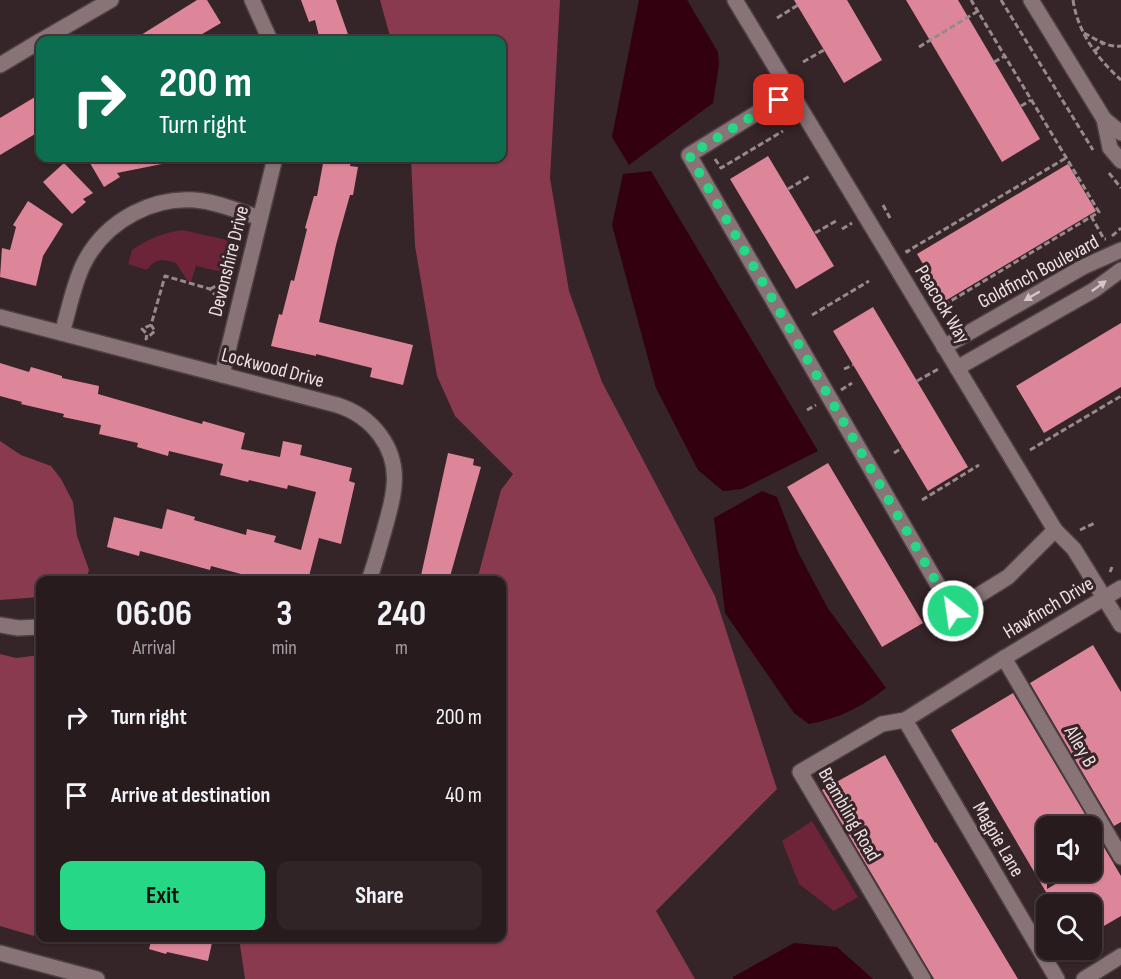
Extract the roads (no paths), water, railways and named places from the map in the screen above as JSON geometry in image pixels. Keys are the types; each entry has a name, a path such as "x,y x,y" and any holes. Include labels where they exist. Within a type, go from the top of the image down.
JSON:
{"street":[{"path":"50,36 111,0"},
{"path":"252,0 268,36"},
{"name":"Peacock Way","path":"735,0 789,93 1055,530 1074,549 1121,625"},
{"path":"1031,0 1104,119 1121,133"},
{"path":"0,65 36,44"},
{"path":"789,93 689,155 953,611 1008,577 1055,530"},
{"path":"1104,119 1110,148 1121,161"},
{"name":"Devonshire Drive","path":"222,375 274,162"},
{"path":"62,333 79,274 88,256 107,232 132,214 161,203 191,200 221,205 260,218"},
{"name":"Goldfinch Boulevard","path":"944,347 1083,267 1121,250"},
{"name":"Goldfinch Boulevard","path":"957,368 1094,290 1121,270"},
{"name":"Lockwood Drive","path":"0,317 350,410 367,421 381,436 392,460 394,487 370,576"},
{"name":"Hawfinch Drive","path":"905,720 1004,657 1121,588"},
{"path":"0,625 18,628 36,627"},
{"name":"Alley B","path":"1004,657 1121,857"},
{"name":"Brambling Road","path":"905,720 882,724 800,772 923,979"},
{"name":"Magpie Lane","path":"905,720 1057,979"},
{"path":"0,954 97,979"},
{"path":"1084,979 1121,956"}]}
